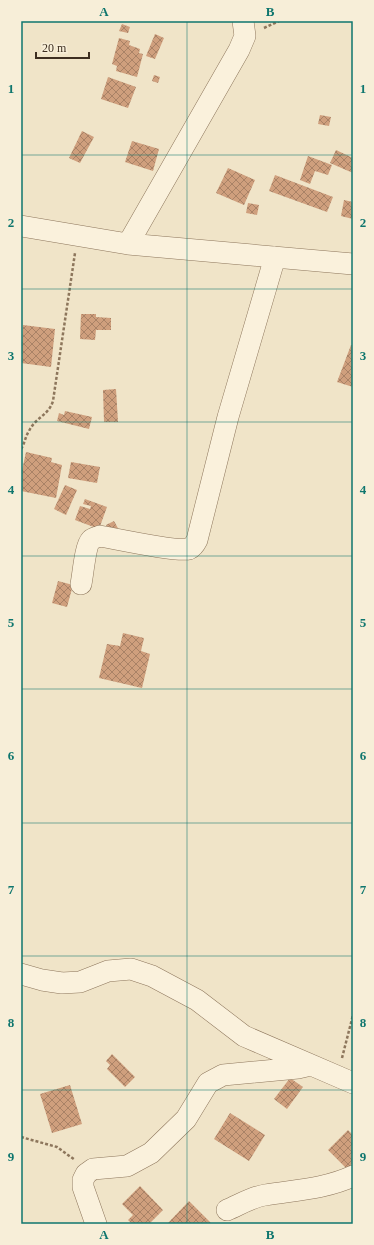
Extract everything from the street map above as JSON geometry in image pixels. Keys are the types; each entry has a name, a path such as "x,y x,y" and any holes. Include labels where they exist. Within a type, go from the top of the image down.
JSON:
{"street":[{"path":"128,244 239,50 245,36 243,21"},
{"path":"21,226 128,244 353,264"},
{"path":"81,584 88,545 91,540 96,537 100,536 175,549 190,548 194,546 197,540 228,417 276,257"},
{"path":"21,974 42,980 62,983 80,982 108,971 131,969 152,976 197,1000 244,1036 345,1079"},
{"path":"96,1224 85,1193 83,1180 86,1174 93,1169 127,1166 151,1154 186,1119 208,1083 223,1075 298,1068 311,1065"},
{"path":"227,1210 264,1195 284,1194 336,1184 353,1176"}],"path":[{"path":"21,449 28,431 35,422 51,409 78,235"},
{"path":"345,1079 353,1016"},
{"path":"21,1137 57,1147 93,1169"}],"building":[{"path":"122,24 130,27 128,33 119,31"},
{"path":"155,34 164,38 155,59 146,56"},
{"path":"119,38 130,41 129,45 140,49 139,53 143,54 137,77 116,71 117,66 112,64"},
{"path":"154,75 160,77 158,83 152,81"},
{"path":"108,77 136,87 128,108 101,99"},
{"path":"320,115 331,117 329,126 318,124"},
{"path":"82,131 94,137 80,163 69,158"},
{"path":"132,141 159,149 153,171 125,162"},
{"path":"336,150 353,158 353,173 330,163"},
{"path":"308,156 332,165 328,175 315,171 310,184 300,180"},
{"path":"228,168 255,180 244,205 216,193"},
{"path":"275,175 333,197 327,212 269,191"},
{"path":"344,200 353,202 353,219 341,216"},
{"path":"248,203 259,205 257,215 246,213"},
{"path":"81,314 96,314 96,317 111,318 111,330 96,330 95,340 80,339"},
{"path":"23,325 55,329 51,367 21,363"},
{"path":"351,345 353,345 353,387 337,382"},
{"path":"116,389 118,422 104,422 103,390"},
{"path":"65,411 92,417 89,429 57,421 59,413 64,415"},
{"path":"26,452 52,458 51,462 62,465 56,498 21,491 21,475"},
{"path":"71,462 100,467 97,483 68,478"},
{"path":"65,485 77,490 66,515 54,509"},
{"path":"85,499 107,507 99,529 75,520 80,506 90,509 91,506 83,504"},
{"path":"114,521 119,530 111,534 106,525"},
{"path":"58,581 73,585 67,607 52,603"},
{"path":"123,633 144,638 141,651 150,654 142,688 99,678 107,644 120,646"},
{"path":"112,1054 135,1077 125,1087 107,1069 110,1065 106,1061"},
{"path":"290,1078 303,1087 287,1109 274,1099"},
{"path":"70,1085 82,1124 52,1133 40,1094"},
{"path":"230,1113 265,1135 249,1161 214,1139"},
{"path":"348,1130 353,1135 353,1163 347,1169 328,1150"},
{"path":"140,1186 163,1210 149,1224 132,1224 128,1220 133,1215 122,1204"},
{"path":"189,1201 212,1224 167,1224"}]}
